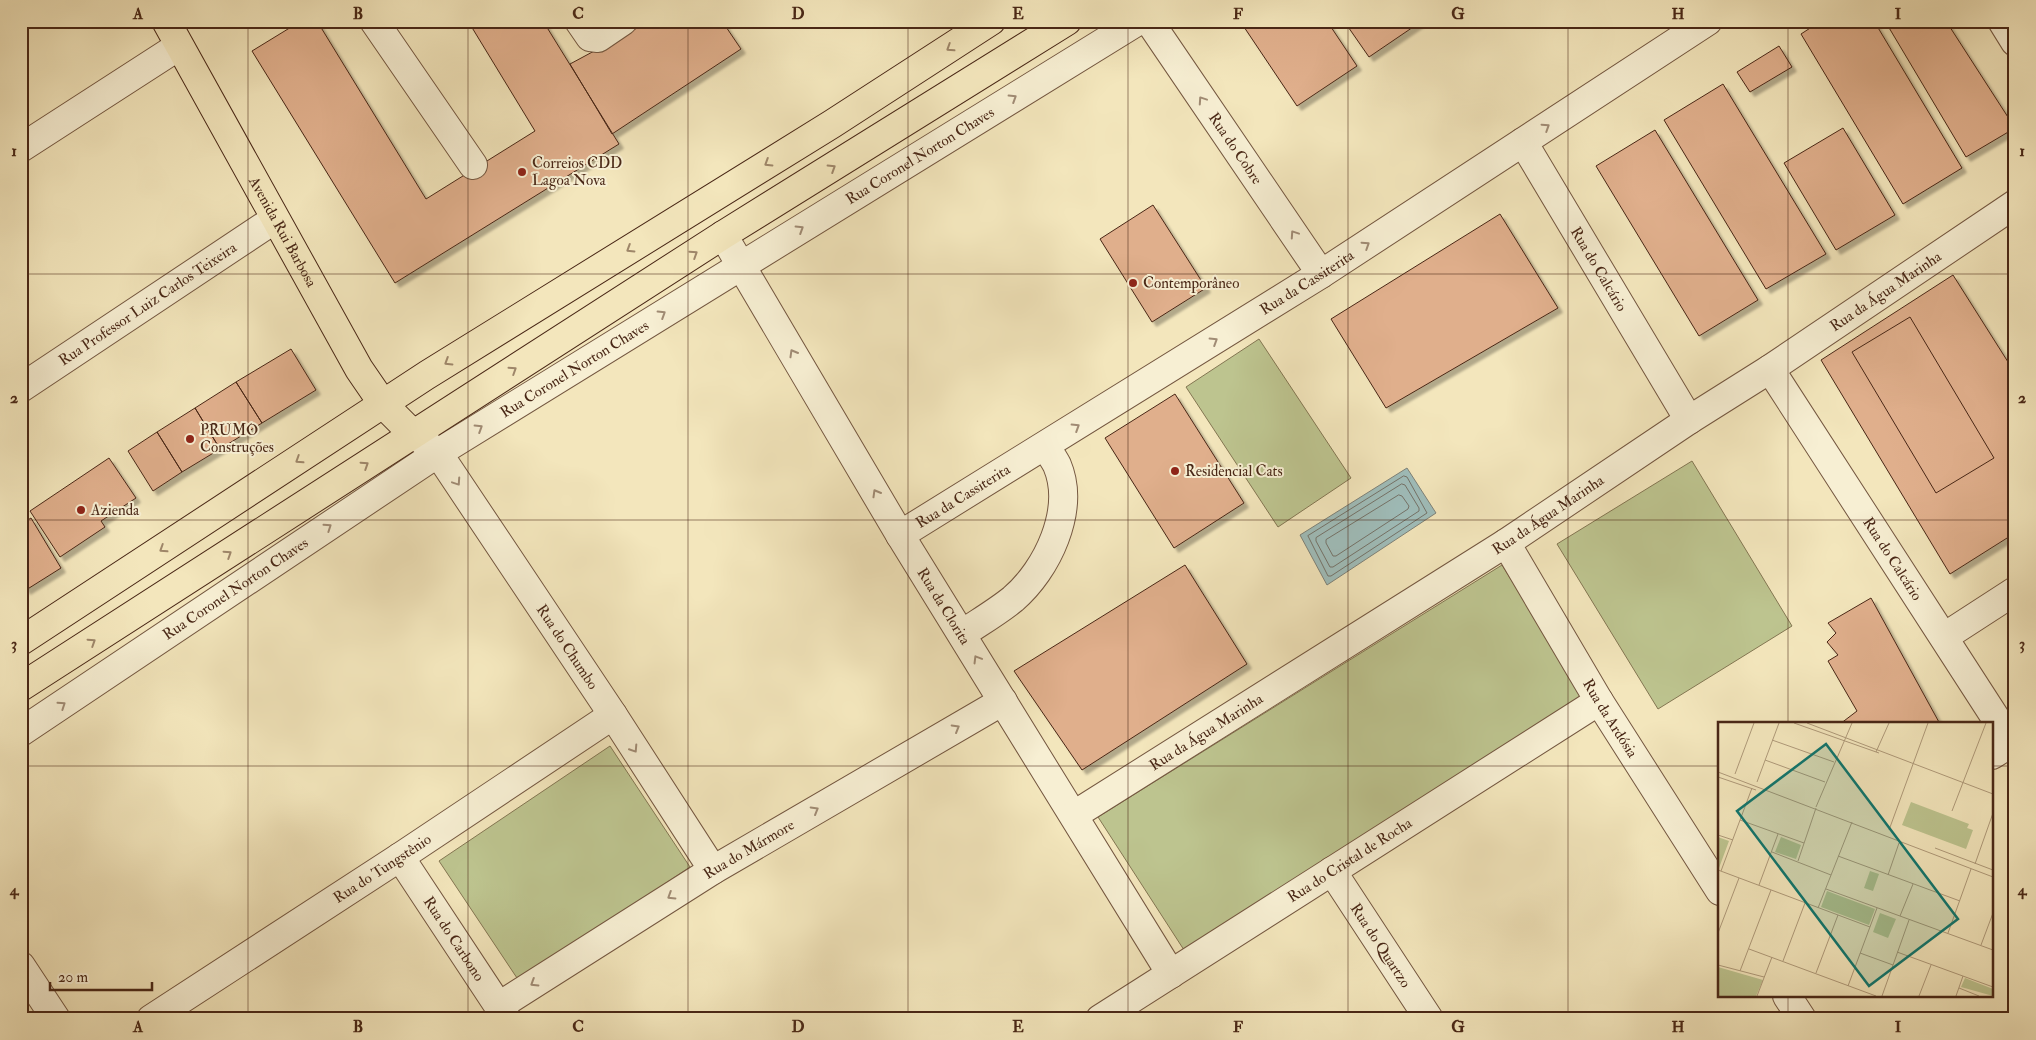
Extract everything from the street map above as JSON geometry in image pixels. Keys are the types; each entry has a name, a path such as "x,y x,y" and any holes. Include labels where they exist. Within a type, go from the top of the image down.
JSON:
{"main road":[{"name":"Avenida Rui Barbosa","path":"166,21 360,369 383,404 413,434"},
{"path":"21,641 427,375 824,129 991,21"},
{"name":"Rua Coronel Norton Chaves","path":"21,687 724,235 1068,21"}],"street":[{"path":"374,21 473,165"},
{"path":"579,21 590,37 598,38 623,21"},
{"name":"Rua Coronel Norton Chaves","path":"21,732 438,453 1138,21"},
{"name":"Rua do Cobre","path":"1149,21 1321,274"},
{"name":"Rua da Cassiterita","path":"900,535 1321,274 1708,21"},
{"path":"2002,21 2015,42"},
{"path":"21,148 179,46"},
{"name":"Rua do Calcário","path":"1523,142 1689,420"},
{"name":"Rua da Água Marinha","path":"1074,815 1506,543 1689,420 1770,369 2015,204"},
{"name":"Rua Professor Luiz Carlos Teixeira","path":"21,388 275,219"},
{"name":"Rua da Clorita","path":"724,235 900,535 1171,974"},
{"name":"Rua do Calcário","path":"1770,369 1944,636 1991,722"},
{"name":"Rua do Chumbo","path":"413,434 438,453 612,715 712,870"},
{"path":"962,634 1013,599 1034,576 1052,548 1061,520 1062,490 1057,466 1045,446"},
{"name":"Rua da Ardósia","path":"1506,543 1600,701 1718,888"},
{"path":"1944,636 2015,591"},
{"name":"Rua do Mármore","path":"503,1012 712,870 1003,701"},
{"name":"Rua do Cristal de Rocha","path":"1100,1019 1600,701"},
{"name":"Rua do Tungstênio","path":"151,1019 400,857 612,715"},
{"name":"Rua do Calcário","path":"1994,727 2006,749"},
{"name":"Rua do Carbono","path":"400,857 503,1012"},
{"name":"Rua do Quartzo","path":"1332,871 1429,1019"},
{"path":"21,966 56,1019"},
{"path":"1788,998 1802,1019"}],"green space":[{"path":"1259,339 1351,478 1278,527 1186,387"},
{"path":"1692,461 1792,626 1658,709 1557,544"},
{"path":"1502,565 1585,698 1184,950 1098,817"},
{"path":"610,746 690,867 519,981 439,861"}],"water":[{"path":"1407,468 1436,513 1327,585 1300,535"}],"building":[{"name":"Correios CDD Lagoa Nova","path":"301,21 317,21 426,199 535,131 468,21 543,21 619,144 395,283 252,51"},
{"path":"650,21 722,21 741,49 612,134 570,64"},
{"path":"1240,21 1327,21 1357,66 1297,106"},
{"path":"1344,21 1422,21 1369,57"},
{"path":"1821,21 1874,21 1962,168 1903,204 1801,34"},
{"path":"1885,21 1946,21 2015,128 1966,157"},
{"path":"1779,46 1792,67 1750,92 1737,72"},
{"path":"1723,84 1826,254 1766,289 1664,120"},
{"path":"1843,128 1895,215 1836,250 1784,163"},
{"path":"1655,130 1758,300 1699,336 1596,166"},
{"path":"1153,205 1206,288 1152,322 1100,239"},
{"path":"1500,214 1558,308 1386,408 1331,319"},
{"path":"1953,275 2015,373 2015,533 1950,574 1821,360"},
{"path":"1910,317 1994,458 1936,493 1852,352"},
{"path":"291,349 316,390 262,423 236,382"},
{"path":"236,382 262,423 220,449 195,408"},
{"name":"Residencial Cats","path":"1175,394 1244,503 1174,548 1105,438"},
{"path":"195,408 220,449 182,472 157,432"},
{"path":"157,432 182,472 153,491 128,451"},
{"path":"109,458 136,498 101,521 105,527 60,557 30,511"},
{"path":"31,518 61,568 26,590 21,582 21,524"},
{"path":"1185,565 1247,664 1082,770 1014,671"},
{"path":"1871,598 1939,722 1843,722 1857,711 1828,661 1838,655 1827,642 1836,633 1828,623"}],"place":[{"name":"Correios CDD Lagoa Nova","path":"522,172"},
{"name":"Contemporâneo","path":"1133,283"},
{"name":"PRUMO Construções","path":"190,439"},
{"name":"Residencial Cats","path":"1175,471"},
{"name":"Azienda","path":"81,510"}]}
